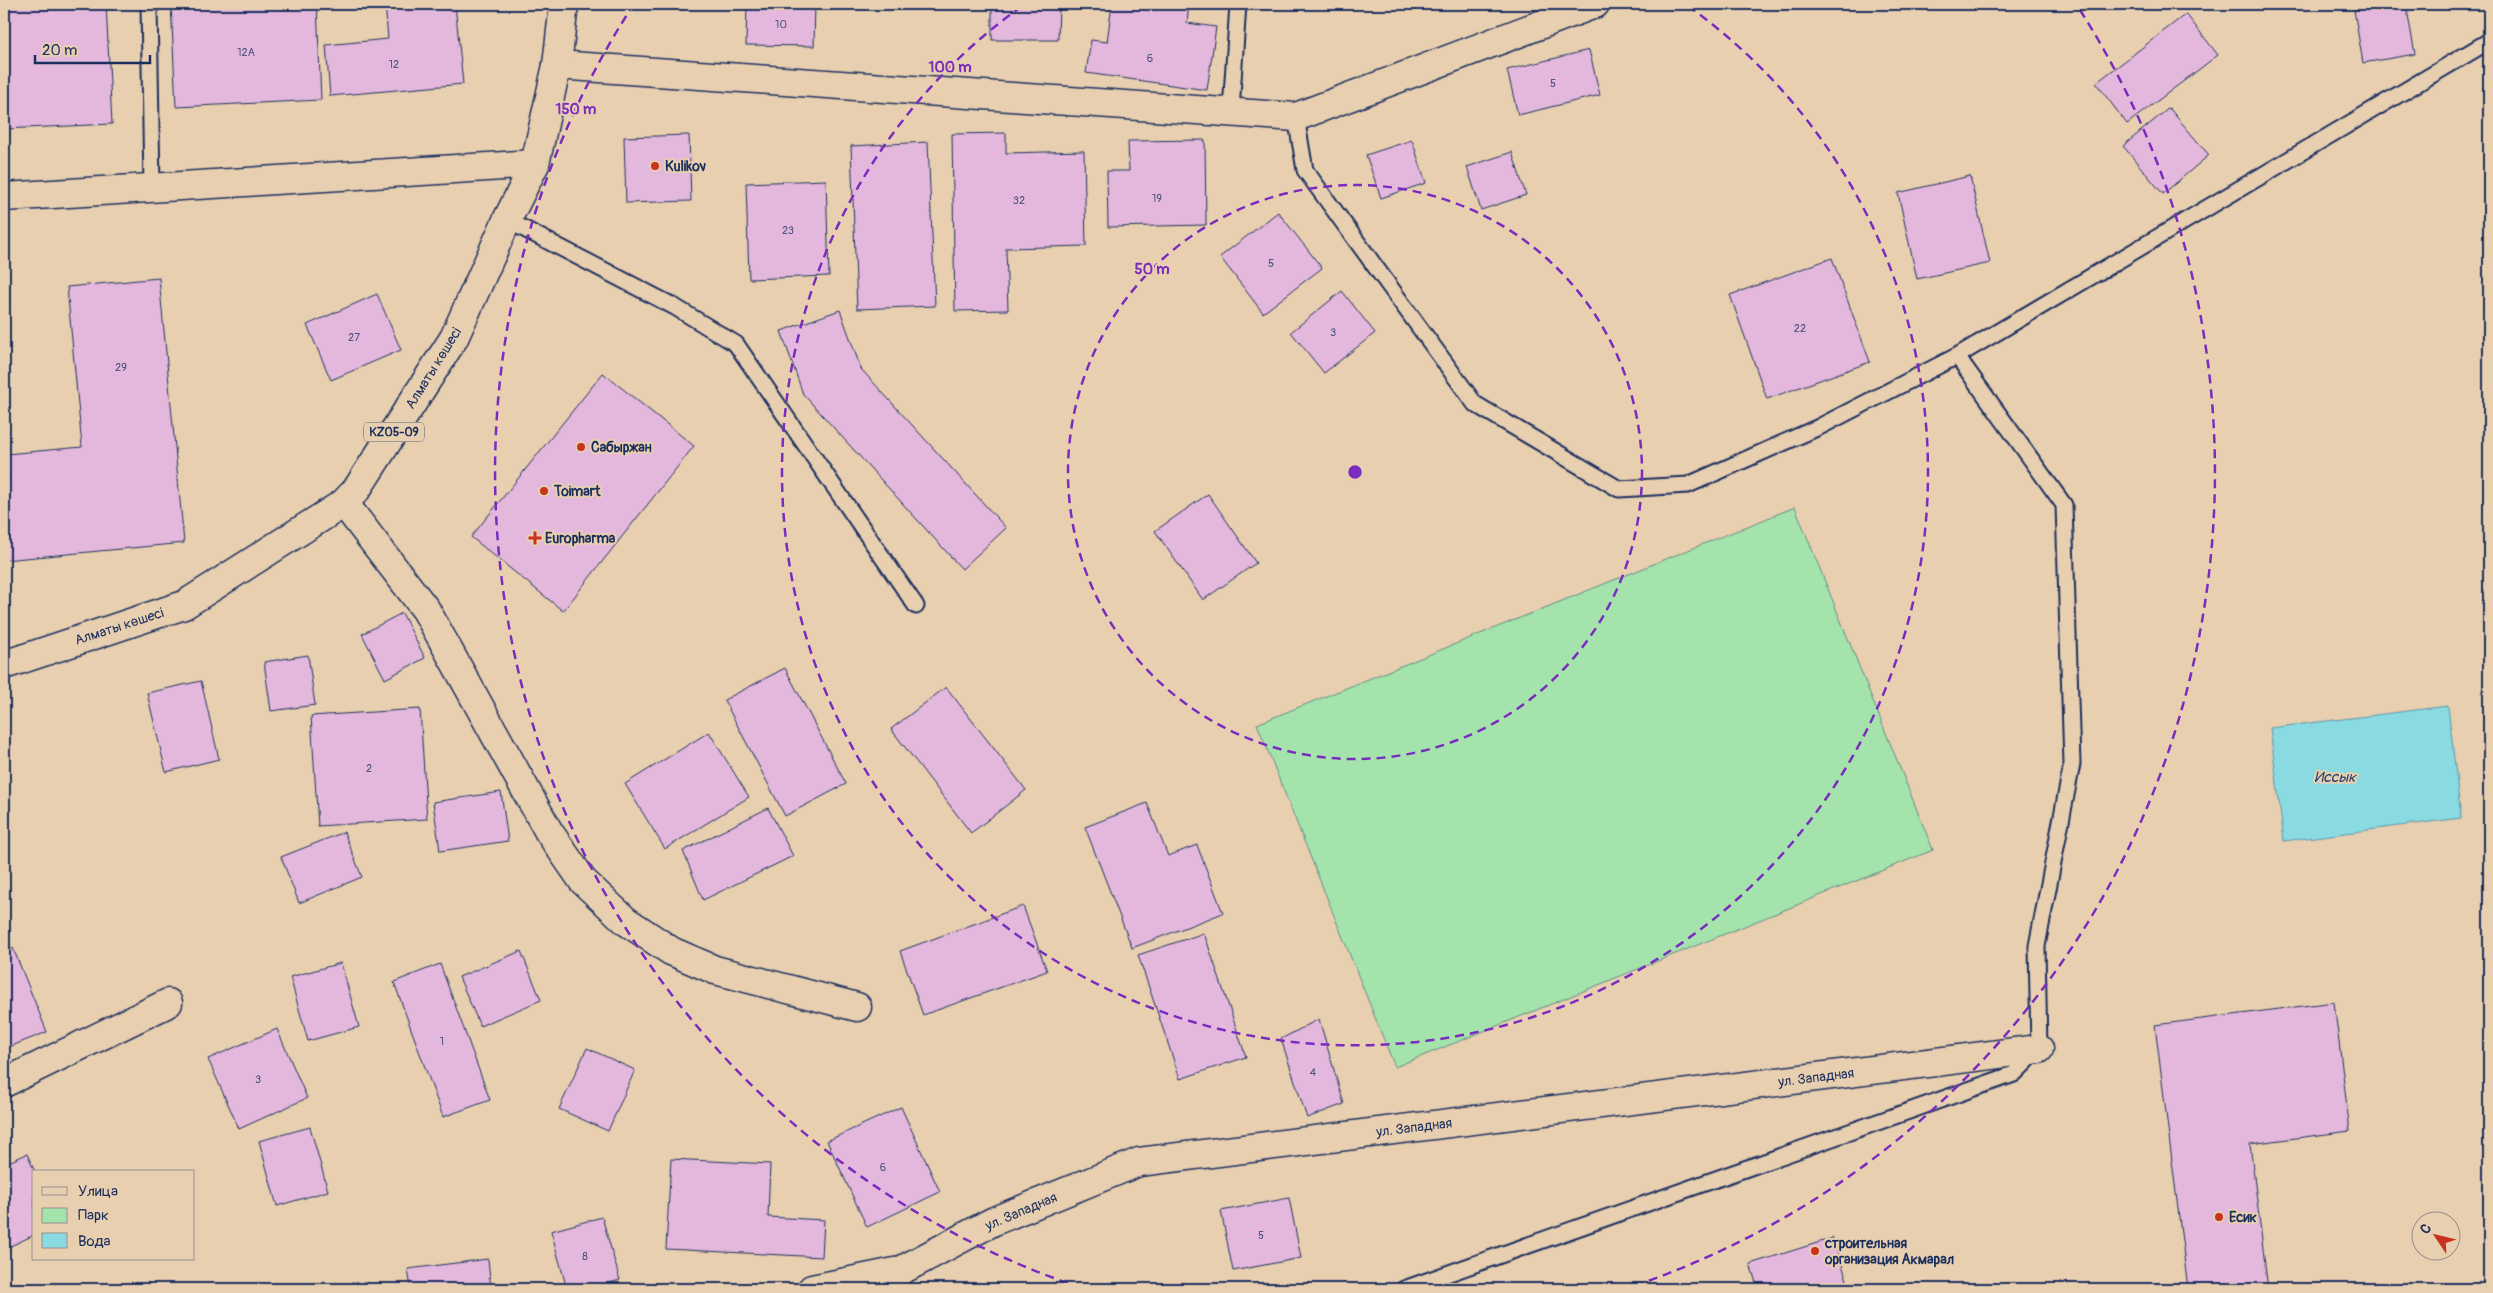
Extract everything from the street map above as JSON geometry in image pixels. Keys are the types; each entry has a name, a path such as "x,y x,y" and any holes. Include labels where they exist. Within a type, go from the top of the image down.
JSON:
{"street":[{"name":"Алматы көшесі","path":"4,665 184,605 344,503 357,489 454,338 507,220 535,164 557,65 564,4"},
{"path":"557,65 1296,117 1595,4"},
{"path":"4,197 535,164"},
{"path":"344,503 426,610 549,832 583,881 626,922 672,951 715,970 857,1007"},
{"path":"4,1083 168,1003"},
{"name":"ул. Западная","path":"812,1289 900,1271 994,1221 1140,1162 2039,1049"}],"lane":[{"path":"149,4 152,188"},
{"path":"1231,111 1238,4"},
{"path":"1296,117 1305,170 1475,404 1619,489 1688,485 1819,427 1958,356 2489,41"},
{"path":"507,220 675,307 736,344 916,606"},
{"path":"1404,1289 2014,1074 2039,1049 2037,946 2072,764 2064,505 1958,356"}],"green space":[{"path":"1795,507 1933,850 1395,1067 1257,724"}],"water":[{"name":"Иссык","path":"2448,706 2461,818 2284,841 2270,728"}],"building":[{"path":"4,4 106,4 112,124 4,129"},
{"path":"171,4 317,4 321,100 176,107"},
{"path":"385,4 455,4 463,84 330,96 326,45 388,39"},
{"path":"747,4 815,4 814,46 746,45"},
{"path":"992,4 1059,4 1058,40 992,40"},
{"path":"1112,4 1189,4 1187,23 1216,27 1207,90 1086,73 1091,40 1107,42"},
{"path":"2389,4 2406,4 2415,54 2363,63 2354,10"},
{"path":"2186,14 2218,55 2127,124 2096,83"},
{"path":"1589,50 1600,95 1518,115 1507,70"},
{"path":"2169,108 2209,155 2163,194 2123,146"},
{"path":"1006,133 1006,153 1084,151 1086,246 1006,248 1008,310 955,311 952,134"},
{"path":"689,135 691,201 626,203 624,137"},
{"path":"1205,140 1206,225 1108,227 1107,171 1129,171 1128,141"},
{"path":"1412,140 1426,183 1381,198 1366,155"},
{"path":"928,142 935,306 857,309 851,146"},
{"path":"1512,152 1526,195 1481,210 1467,167"},
{"path":"1970,176 1990,263 1917,279 1898,193"},
{"path":"826,180 829,276 749,279 746,183"},
{"path":"1278,212 1322,268 1263,313 1220,257"},
{"path":"4,241 6,241 9,297 4,297"},
{"path":"1832,258 1870,362 1767,399 1730,295"},
{"path":"159,278 184,543 4,560 4,480 8,480 6,454 82,447 67,287"},
{"path":"1342,291 1375,333 1324,373 1291,332"},
{"path":"377,294 401,350 331,380 307,325"},
{"path":"840,310 861,369 1006,528 962,569 803,394 781,331"},
{"path":"603,373 694,446 563,611 471,537"},
{"path":"1208,494 1256,563 1203,600 1155,531"},
{"path":"402,613 425,658 385,679 362,634"},
{"path":"308,655 315,705 271,711 264,662"},
{"path":"785,668 846,784 785,816 724,700"},
{"path":"201,681 219,759 166,772 147,693"},
{"path":"946,687 1026,790 971,833 891,729"},
{"path":"420,709 427,819 318,826 311,716"},
{"path":"709,732 749,797 665,849 625,784"},
{"path":"501,792 508,841 440,851 433,802"},
{"path":"1147,803 1168,856 1197,845 1223,913 1132,948 1085,827"},
{"path":"768,808 793,856 703,900 683,851"},
{"path":"344,832 362,877 299,903 281,857"},
{"path":"1023,906 1047,971 923,1015 900,951"},
{"path":"1204,933 1246,1057 1180,1079 1138,955"},
{"path":"13,948 47,1032 4,1049 4,952"},
{"path":"521,951 541,1000 480,1026 459,977"},
{"path":"341,963 359,1027 308,1041 290,977"},
{"path":"440,964 490,1100 443,1117 394,982"},
{"name":"Есик","path":"2334,1002 2350,1131 2250,1144 2268,1289 2188,1289 2155,1025"},
{"path":"1319,1019 1344,1104 1307,1118 1281,1039"},
{"path":"277,1029 307,1098 239,1129 208,1059"},
{"path":"587,1048 635,1070 608,1131 559,1109"},
{"path":"901,1107 940,1192 867,1227 827,1141"},
{"path":"310,1127 328,1191 277,1206 259,1141"},
{"path":"27,1154 34,1170 32,1170 32,1236 4,1249 4,1164"},
{"path":"671,1159 770,1164 768,1217 824,1220 822,1257 666,1249"},
{"path":"1289,1198 1301,1258 1233,1271 1221,1211"},
{"path":"602,1217 620,1280 589,1289 567,1289 551,1231"},
{"name":"строительная организация Акмарал","path":"1833,1238 1850,1289 1758,1289 1750,1264"},
{"path":"488,1259 491,1289 411,1289 408,1269"}],"place":[{"name":"Kulikov","path":"655,166"},
{"name":"Сабыржан","path":"581,447"},
{"name":"Toimart","path":"544,491"},
{"name":"Europharma","path":"535,538"},
{"name":"Есик","path":"2219,1217"},
{"name":"строительная организация Акмарал","path":"1815,1251"}]}
